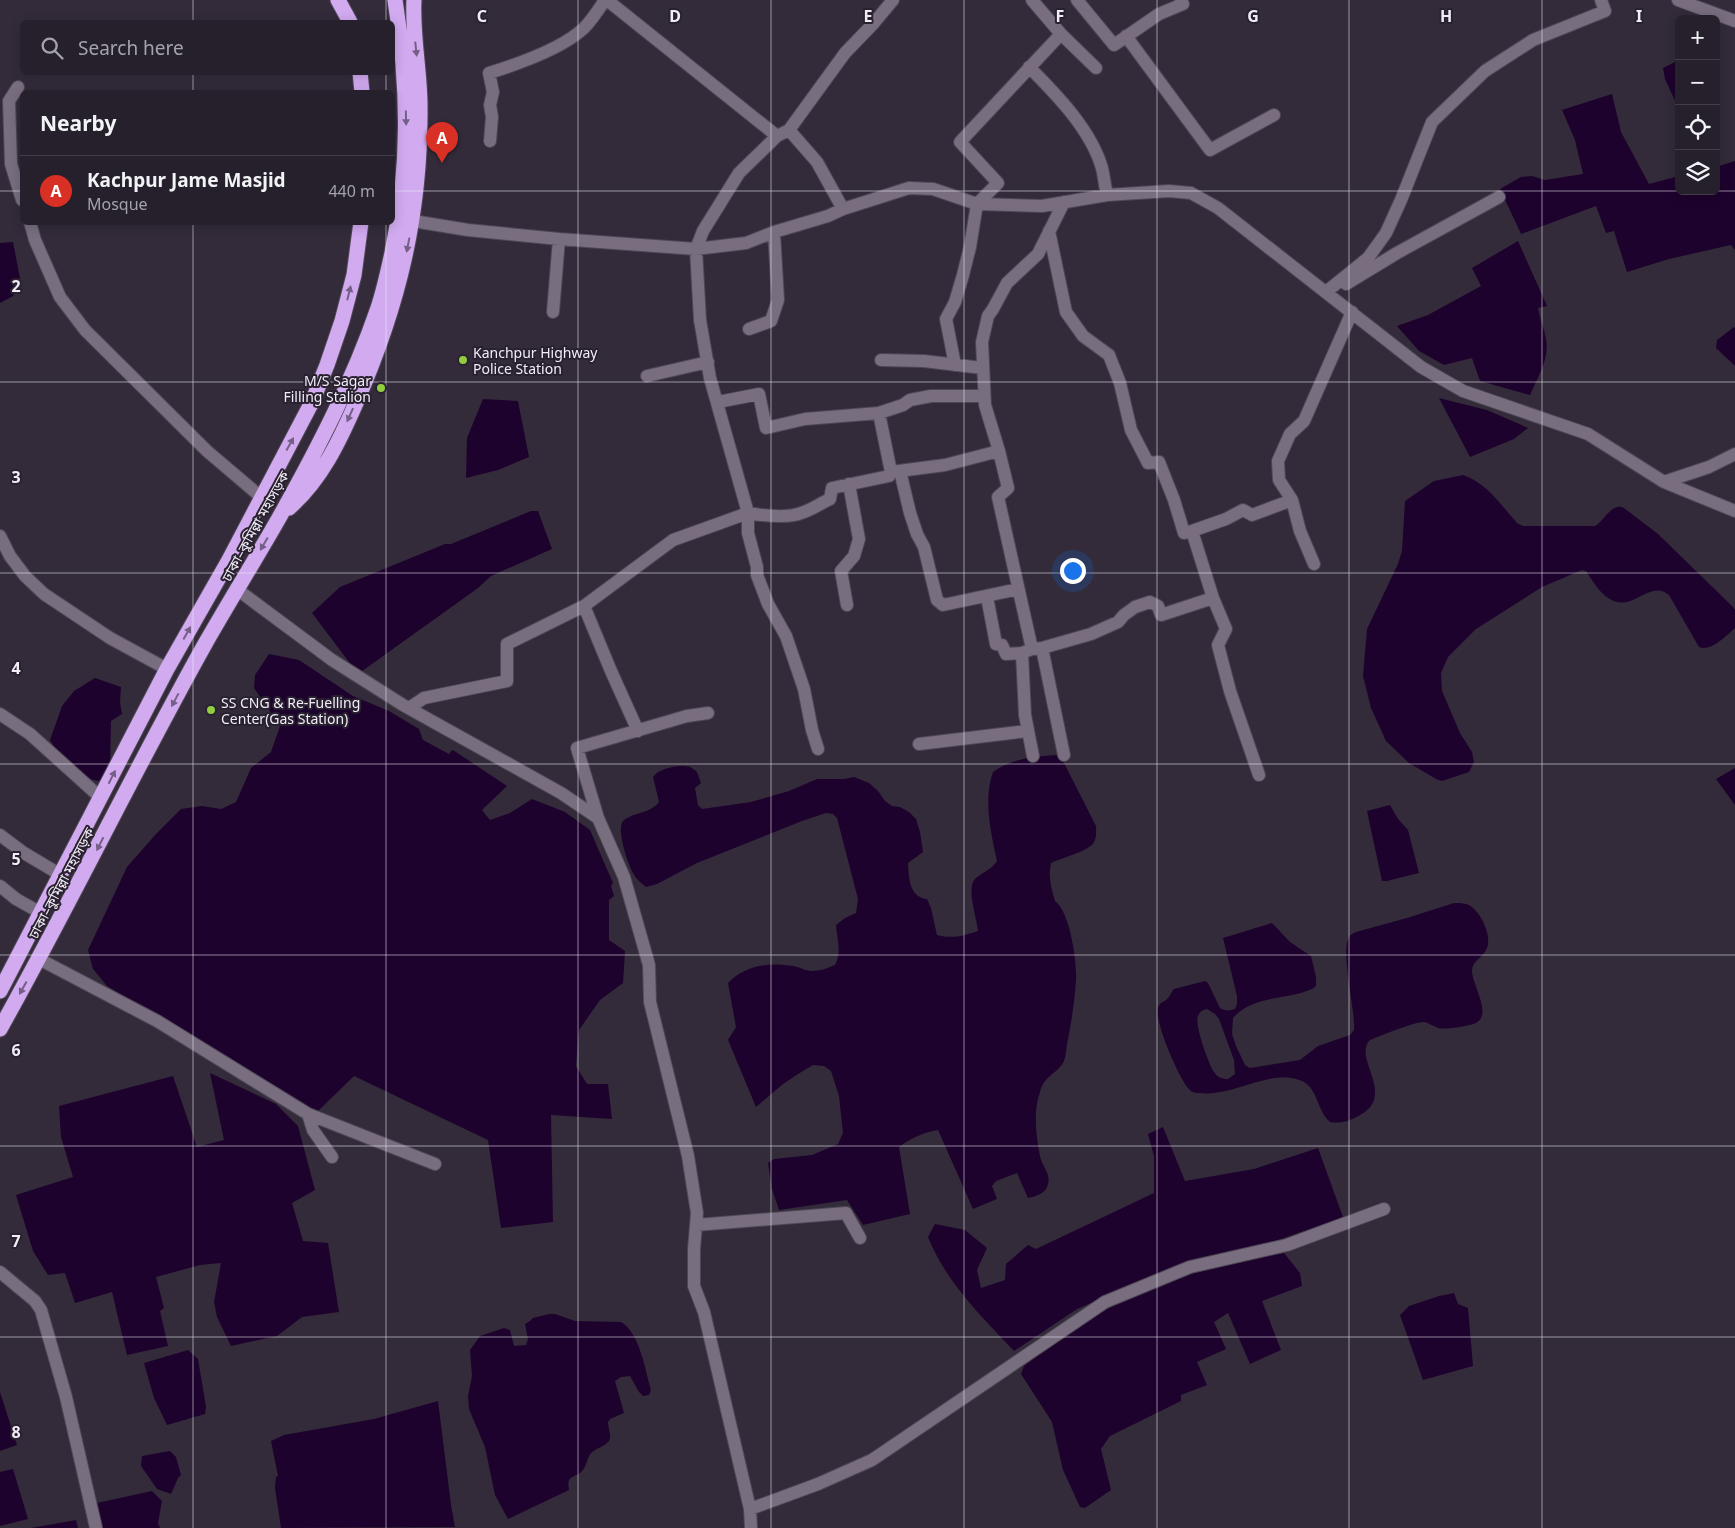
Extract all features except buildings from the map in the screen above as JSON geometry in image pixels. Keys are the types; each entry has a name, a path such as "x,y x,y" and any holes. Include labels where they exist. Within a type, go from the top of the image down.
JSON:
{"highway":[{"path":"338,0 350,20"},
{"path":"349,0 351,20"},
{"name":"ঢাকা–কুমিল্লা মহাসড়ক","path":"0,1029 40,959 206,643 281,515 331,420 351,376 378,306 402,201 405,165 406,97 401,35 395,0"},
{"path":"281,515 311,486 326,463 348,421 367,378 396,297 413,221 418,167 420,106 414,0"},
{"path":"360,75 362,90"},
{"name":"ঢাকা–কুমিল্লা মহাসড়ক","path":"0,991 167,670 229,560 299,427 328,364 342,321 354,275 361,225"}],"street":[{"path":"490,141 492,117 490,105 493,92 489,73 568,41 585,27 606,0 777,136"},
{"path":"818,749 812,730 804,689 786,636 768,604 757,575 757,567 748,533 748,513 710,378 700,320 696,249 702,231 739,173 777,136 789,130 845,53 874,24 892,0"},
{"path":"1032,0 1061,34 1096,68"},
{"path":"1078,0 1114,45 1159,14 1185,1"},
{"path":"1327,293 1368,258 1386,233 1432,122 1485,71 1525,45 1605,11 1601,0"},
{"path":"1678,0 1735,21"},
{"path":"955,365 946,319 963,275 977,204 998,182 960,142 1061,34"},
{"path":"1126,36 1210,150 1274,115"},
{"path":"1030,68 1058,96 1093,145 1102,168 1107,195"},
{"path":"18,87 9,101 11,164 20,193"},
{"path":"789,130 817,162 843,209"},
{"path":"413,221 468,230 696,249 746,243 909,188 933,189 977,204 1042,206 1107,195 1169,191 1191,193 1218,208 1421,367 1462,391 1588,434 1664,482 1735,511"},
{"path":"1327,293 1500,197"},
{"path":"1064,202 1038,254 1007,284 988,316 982,342 985,405 1008,488 998,497 1032,650 1064,755"},
{"path":"31,225 35,240 60,297 85,330 207,451 261,497"},
{"path":"1049,231 1066,312 1083,336 1109,355 1120,384 1131,430 1148,462 1159,462 1174,500 1184,533 1226,519 1243,510 1252,515 1292,500"},
{"path":"749,329 771,321 778,300 774,232"},
{"path":"553,312 559,239"},
{"path":"1314,564 1300,531 1292,500 1279,480 1278,461 1290,434 1304,421 1352,312"},
{"path":"881,360 924,361 982,368"},
{"path":"647,376 708,362"},
{"path":"718,402 759,394 766,428 805,420 879,414 903,405 910,400 931,396 984,396"},
{"path":"879,414 910,513 924,547 937,600 943,606 1018,589"},
{"path":"409,708 424,698 507,680 507,644 584,606 673,540 748,513 794,516 830,499 832,488 889,476 896,471 945,465 999,451"},
{"path":"1664,482 1709,467 1735,454"},
{"path":"847,605 841,571 854,556 859,539 849,484"},
{"path":"1192,531 1213,598 1226,629 1218,645 1230,691 1259,775"},
{"path":"0,536 10,556 25,576 44,594 110,638 167,670"},
{"path":"238,590 332,660 409,708 561,793 598,818"},
{"path":"987,597 996,644 1002,645 1006,654 1032,650 1091,634 1118,622 1135,607 1150,602 1158,606 1161,616 1213,598"},
{"path":"584,606 638,731"},
{"path":"1032,650 1027,731 1033,756"},
{"path":"708,713 687,716 577,748 598,818 624,877 648,965 650,1002 688,1156 697,1213 694,1286 704,1312 750,1509 751,1528"},
{"path":"0,714 30,734 101,798"},
{"path":"919,744 1027,731"},
{"path":"0,835 24,854 61,875"},
{"path":"0,886 16,899 41,913"},
{"path":"40,959 157,1021 308,1114 435,1164"},
{"path":"308,1114 313,1130 332,1157"},
{"path":"750,1509 818,1484 872,1460 1105,1302 1190,1267 1287,1245 1384,1208"},
{"path":"696,1225 846,1213 860,1238"},
{"path":"0,1272 35,1301 41,1310 66,1397 96,1528"}],"shaded area":[{"path":"1675,62 1675,101 1665,79 1663,68"},
{"path":"1612,94 1621,132 1649,184 1675,177 1675,195 1720,195 1720,166 1735,161 1735,250 1731,245 1669,259 1627,272 1614,231 1606,233 1596,206 1521,234 1500,189 1521,177 1532,176 1545,180 1583,174 1575,140 1562,110"},
{"path":"1518,241 1547,306 1538,308 1547,346 1545,361 1530,395 1480,381 1472,358 1444,365 1419,351 1397,326 1428,315 1481,286 1472,268"},
{"path":"13,242 20,278 13,296 0,303 0,243"},
{"path":"1734,327 1735,366 1716,348 1717,340"},
{"path":"1439,398 1487,410 1528,428 1514,439 1470,457"},
{"path":"483,399 518,401 529,457 498,470 466,478 467,438"},
{"path":"1463,475 1479,483 1517,523 1523,526 1595,526 1612,509 1616,507 1624,508 1658,534 1733,607 1735,610 1735,628 1713,645 1704,648 1699,647 1669,595 1662,591 1647,593 1625,602 1617,602 1608,598 1596,586 1586,571 1582,570 1542,587 1476,629 1448,657 1441,673 1442,691 1460,733 1472,752 1474,762 1469,772 1442,781 1436,779 1409,763 1386,741 1371,708 1363,676 1367,629 1398,564 1402,551 1405,501 1434,481"},
{"path":"531,511 538,511 552,549 491,576 478,588 358,674 312,613 340,587"},
{"path":"269,654 299,660 353,696 389,711 419,729 423,740 449,754 452,750 456,752 507,786 482,810 490,820 510,813 532,799 565,812 590,830 613,883 611,886 614,896 609,900 609,940 625,951 623,983 600,1000 579,1030 576,1066 587,1084 608,1084 612,1119 551,1115 553,1222 501,1228 488,1140 354,1076 315,1114 107,986 93,969 88,950 127,867 181,809 202,806 221,809 236,802 251,768 271,752 280,726 254,688 255,675"},
{"path":"95,678 121,687 120,702 122,714 111,721 110,771 99,781 83,778 74,764 60,757 50,740 62,706 74,691"},
{"path":"1060,755 1096,826 1096,834 1095,840 1087,848 1051,863 1050,868 1050,882 1055,901 1065,915 1072,938 1076,980 1065,1059 1060,1067 1044,1082 1036,1107 1037,1140 1041,1160 1049,1180 1047,1187 1040,1194 1028,1198 1017,1173 996,1181 992,1186 997,1199 973,1209 938,1130 918,1136 899,1147 910,1214 863,1225 847,1200 779,1210 772,1189 768,1163 774,1159 812,1155 838,1144 843,1133 839,1096 831,1071 824,1066 813,1065 783,1084 756,1107 728,1040 736,1027 728,983 742,972 758,966 776,964 812,971 835,965 839,950 836,925 856,913 858,899 837,818 833,814 826,813 802,821 697,863 657,884 646,887 634,875 626,854 621,830 624,820 656,806 659,802 653,777 660,771 675,766 690,767 697,772 701,783 695,788 698,805 702,809 751,802 789,791 817,779 854,777 869,783 885,801 892,806 900,807 909,812 916,819 923,852 908,863 911,886 917,895 927,899 937,935 958,936 978,931 972,896 973,883 975,879 990,869 997,861 990,828 988,805 993,772 1016,761 1034,757"},
{"path":"1735,768 1735,805 1716,779"},
{"path":"1390,805 1398,819 1408,830 1419,873 1382,881 1367,811"},
{"path":"1454,903 1469,905 1478,913 1488,937 1486,951 1474,964 1472,970 1482,1006 1481,1019 1476,1023 1451,1028 1438,1028 1424,1022 1370,1040 1366,1048 1366,1056 1375,1087 1375,1097 1370,1107 1360,1115 1345,1122 1330,1122 1325,1117 1309,1086 1296,1079 1285,1077 1273,1078 1211,1093 1196,1093 1189,1089 1179,1074 1163,1037 1158,1008 1174,989 1205,981 1208,983 1220,1008 1224,1010 1235,1009 1237,996 1223,938 1272,923 1290,942 1311,956 1316,977 1316,986 1314,988 1293,995 1261,1001 1241,1010 1233,1018 1232,1034 1236,1046 1245,1065 1250,1068 1300,1060 1318,1046 1350,1035 1354,1030 1354,1022 1347,966 1347,942 1355,932","holes":["1207,1009 1219,1019 1234,1060 1235,1074 1228,1079 1224,1079 1214,1072 1198,1027 1197,1020 1202,1011"]},
{"path":"210,1073 276,1104 298,1126 315,1190 292,1203 303,1241 328,1243 339,1312 302,1317 277,1336 231,1346 217,1317 214,1302 221,1263 200,1265 156,1277 164,1308 160,1311 168,1346 127,1355 112,1292 75,1303 65,1273 48,1275 33,1251 16,1195 73,1177 61,1137 59,1106 173,1076 197,1147 224,1140"},
{"path":"1163,1127 1185,1181 1254,1169 1318,1148 1343,1217 1276,1241 1179,1266 1077,1309 1014,1351 965,1298 944,1269 928,1237 935,1224 965,1230 987,1248 977,1270 981,1288 1005,1280 1006,1264 1028,1245 1036,1249 1154,1193 1154,1156 1148,1134"},
{"path":"1284,1253 1300,1273 1302,1286 1262,1301 1281,1350 1250,1364 1228,1313 1214,1322 1226,1349 1197,1362 1207,1385 1181,1395 1181,1401 1110,1436 1101,1449 1111,1490 1085,1508 1080,1507 1063,1470 1052,1422 1021,1374 1024,1366 1076,1325 1136,1294 1187,1275 1247,1259"},
{"path":"1454,1293 1458,1304 1468,1308 1473,1366 1423,1380 1400,1315 1409,1306"},
{"path":"555,1314 575,1321 621,1322 633,1334 637,1343 651,1390 649,1395 643,1396 630,1376 621,1377 615,1381 624,1413 610,1419 608,1422 609,1441 592,1452 583,1470 570,1479 569,1490 508,1519 495,1495 485,1447 469,1409 468,1396 472,1376 470,1350 480,1336 504,1328 510,1330 514,1346 526,1345 528,1339 525,1324 533,1318"},
{"path":"188,1350 198,1359 206,1407 205,1414 167,1425 154,1398 144,1363"},
{"path":"0,1392 17,1445 0,1451"},
{"path":"438,1401 455,1527 281,1528 275,1488 276,1477 278,1476 271,1441 284,1435 374,1419"},
{"path":"170,1451 176,1457 181,1475 171,1494 157,1489 141,1466 142,1456"},
{"path":"13,1469 28,1519 0,1526 0,1472"},
{"path":"152,1491 162,1501 158,1523 160,1528 103,1528 97,1503"},
{"path":"76,1520 78,1528 31,1528"}],"place":[{"name":"Kachpur Jame Masjid","path":"442,163"},
{"name":"Kanchpur Highway Police Station","path":"463,360"},
{"name":"M/S Sagar Filling Stalion","path":"381,388"},
{"name":"SS CNG & Re-Fuelling Center(Gas Station)","path":"211,710"}]}
